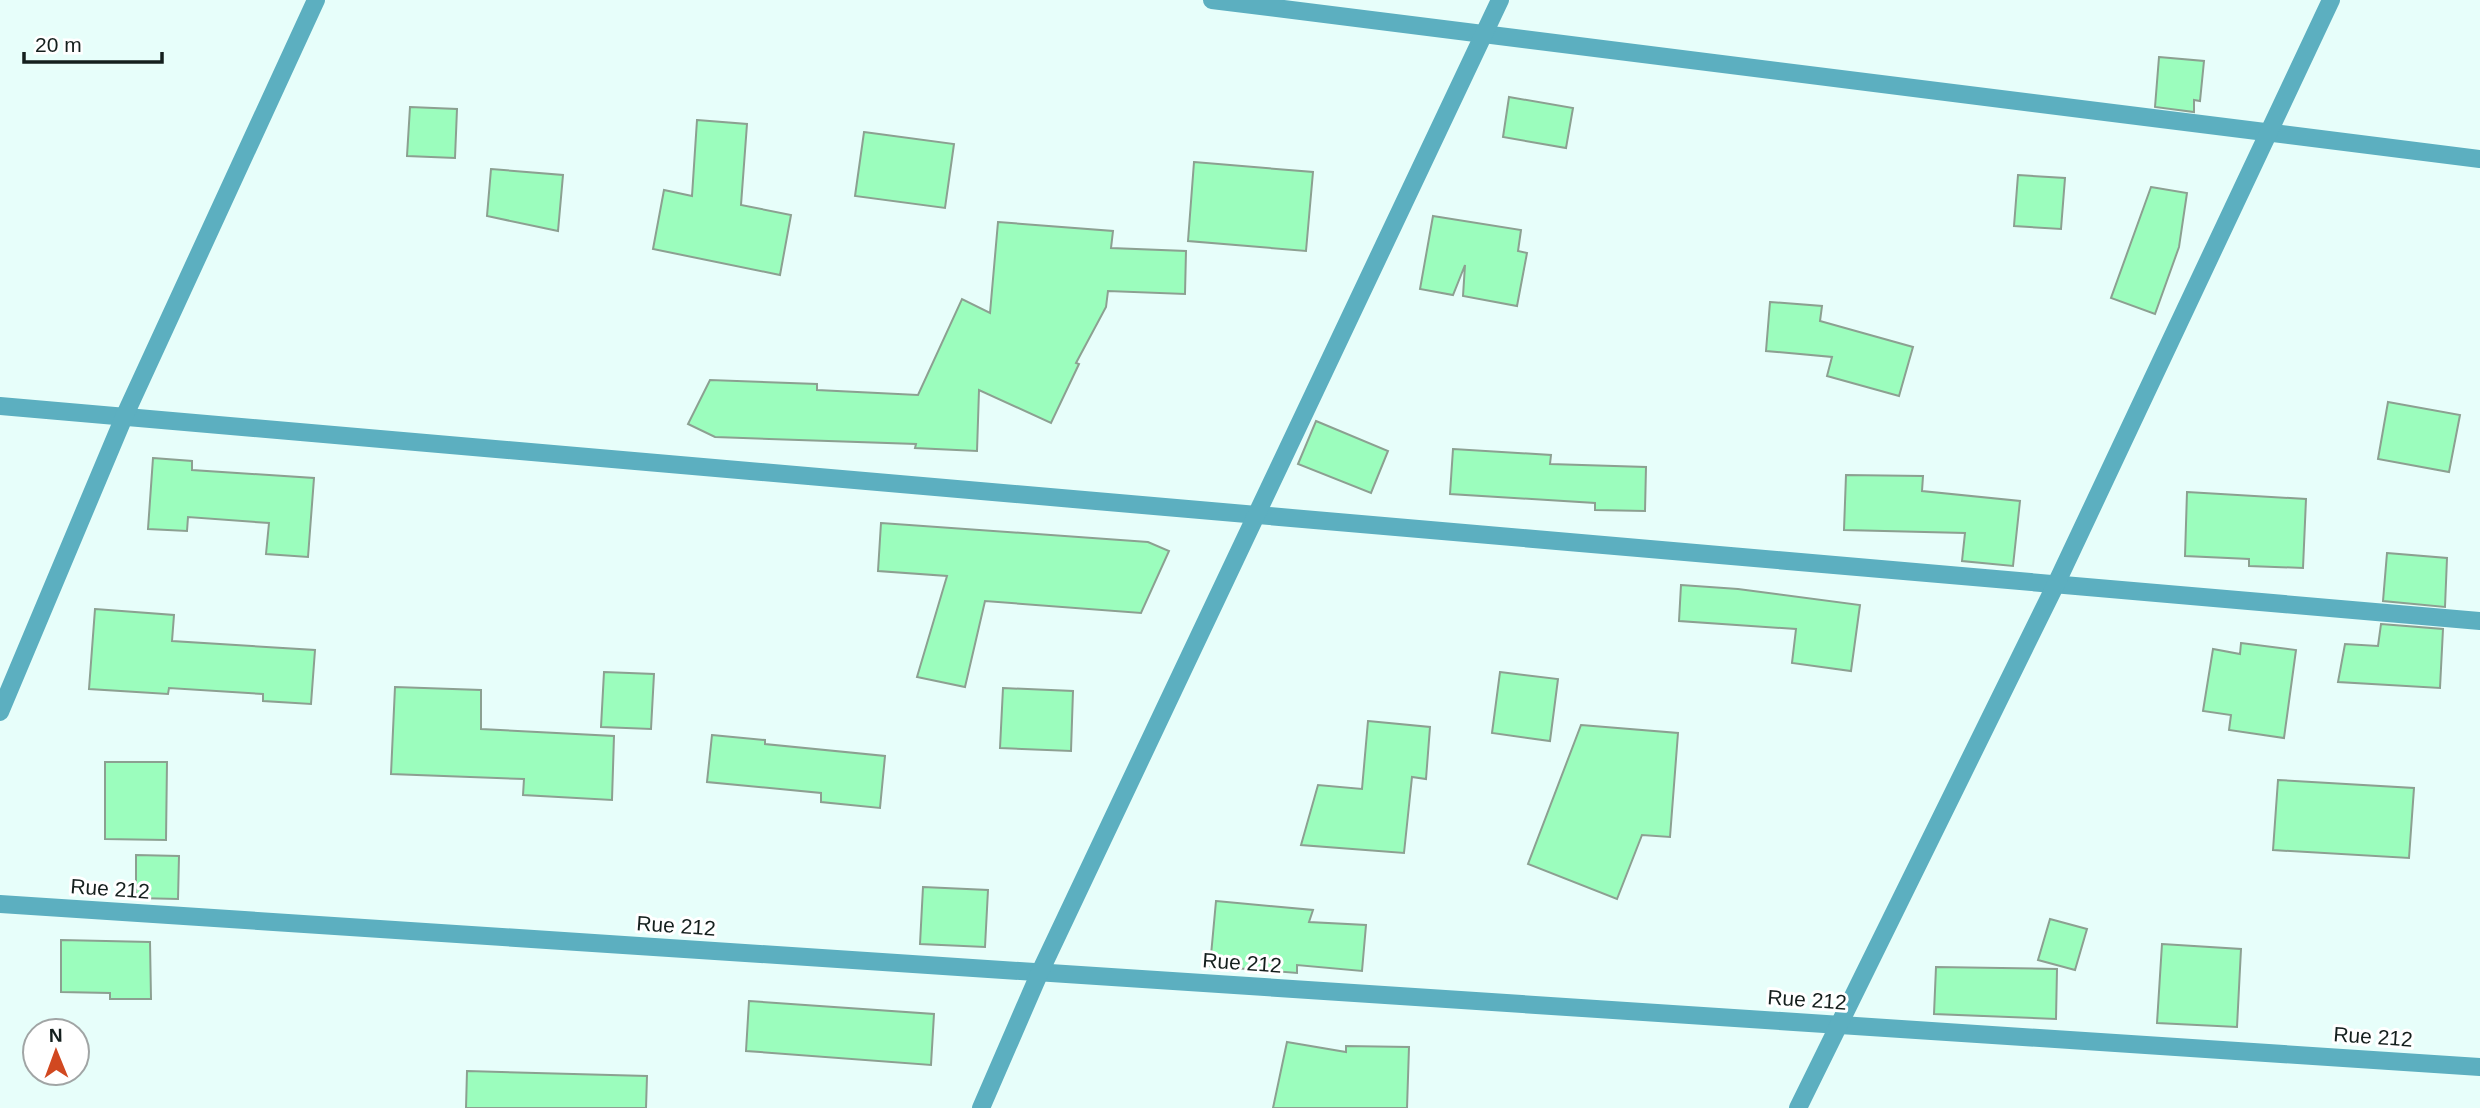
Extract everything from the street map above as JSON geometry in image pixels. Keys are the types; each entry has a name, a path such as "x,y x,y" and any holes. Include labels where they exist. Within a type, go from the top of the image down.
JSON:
{"street":[{"path":"0,712 124,416 316,0"},
{"path":"1212,0 2480,159"},
{"path":"981,1108 1040,972 1259,515 1500,0"},
{"path":"1798,1108 1836,1025 2056,584 2331,0"},
{"path":"0,406 2480,621"},
{"name":"Rue 212","path":"0,904 2480,1067"}],"building":[{"path":"2159,57 2204,61 2200,101 2194,100 2194,112 2155,107"},
{"path":"1509,97 1573,108 1566,148 1503,137"},
{"path":"410,107 457,109 455,158 407,156"},
{"path":"697,120 747,124 741,205 791,215 780,275 653,249 664,190 692,196"},
{"path":"864,132 954,144 945,208 855,196"},
{"path":"1194,162 1313,172 1306,251 1188,241"},
{"path":"491,169 563,175 558,231 487,216"},
{"path":"2018,175 2065,178 2061,229 2014,226"},
{"path":"2151,187 2187,193 2179,247 2155,314 2111,298"},
{"path":"1433,216 1521,230 1518,251 1527,253 1517,306 1463,296 1465,265 1453,295 1420,289"},
{"path":"998,222 1113,231 1111,248 1186,251 1185,294 1108,291 1106,307 1076,363 1079,364 1051,423 979,390 977,451 915,448 916,444 715,437 688,424 710,380 817,384 817,390 918,395 962,299 990,313"},
{"path":"1770,302 1822,306 1820,321 1913,347 1899,396 1827,376 1832,357 1766,351"},
{"path":"2388,402 2460,415 2449,472 2378,459"},
{"path":"1316,421 1388,451 1371,493 1298,464"},
{"path":"1453,449 1551,455 1550,464 1646,467 1645,511 1595,510 1595,503 1450,494"},
{"path":"153,458 192,461 192,470 314,478 308,557 266,554 269,523 188,517 187,531 148,529"},
{"path":"1846,475 1923,476 1922,491 2020,501 2013,566 1962,561 1965,533 1844,530"},
{"path":"2187,492 2306,499 2303,568 2249,566 2249,559 2185,556"},
{"path":"881,523 1148,542 1169,551 1141,613 985,601 965,687 917,677 947,576 878,571"},
{"path":"2387,553 2447,558 2445,607 2383,601"},
{"path":"1681,585 1738,589 1860,605 1851,671 1792,663 1796,629 1679,621"},
{"path":"95,609 174,615 172,641 315,650 311,704 263,701 263,694 169,688 168,694 89,689"},
{"path":"2381,624 2443,629 2440,688 2338,682 2345,644 2378,646"},
{"path":"2241,643 2296,650 2284,738 2229,730 2231,715 2203,711 2213,649 2240,654"},
{"path":"604,672 654,674 651,729 601,727"},
{"path":"1500,672 1558,679 1550,741 1492,733"},
{"path":"395,687 481,690 481,729 614,736 612,800 523,795 524,779 391,774"},
{"path":"1003,688 1073,691 1071,751 1000,748"},
{"path":"1368,721 1430,727 1426,779 1412,777 1404,853 1301,845 1318,785 1362,789"},
{"path":"1581,725 1678,733 1670,837 1642,835 1617,899 1528,864"},
{"path":"712,735 765,740 765,744 885,756 880,808 821,802 821,793 707,782"},
{"path":"105,762 167,762 166,840 105,839"},
{"path":"2278,780 2414,788 2409,858 2273,850"},
{"path":"136,855 179,856 178,899 136,898"},
{"path":"923,887 988,890 985,947 920,944"},
{"path":"1216,901 1313,910 1309,922 1366,925 1362,971 1297,965 1297,973 1210,966"},
{"path":"2050,919 2087,929 2075,970 2038,960"},
{"path":"61,940 150,942 151,999 110,999 110,993 61,992"},
{"path":"2162,944 2241,949 2237,1027 2157,1023"},
{"path":"1936,967 2057,969 2056,1019 1934,1014"},
{"path":"749,1001 934,1014 931,1065 746,1051"},
{"path":"1287,1042 1346,1052 1346,1046 1409,1047 1407,1108 1273,1108"},
{"path":"467,1071 647,1076 646,1108 466,1108"}]}
